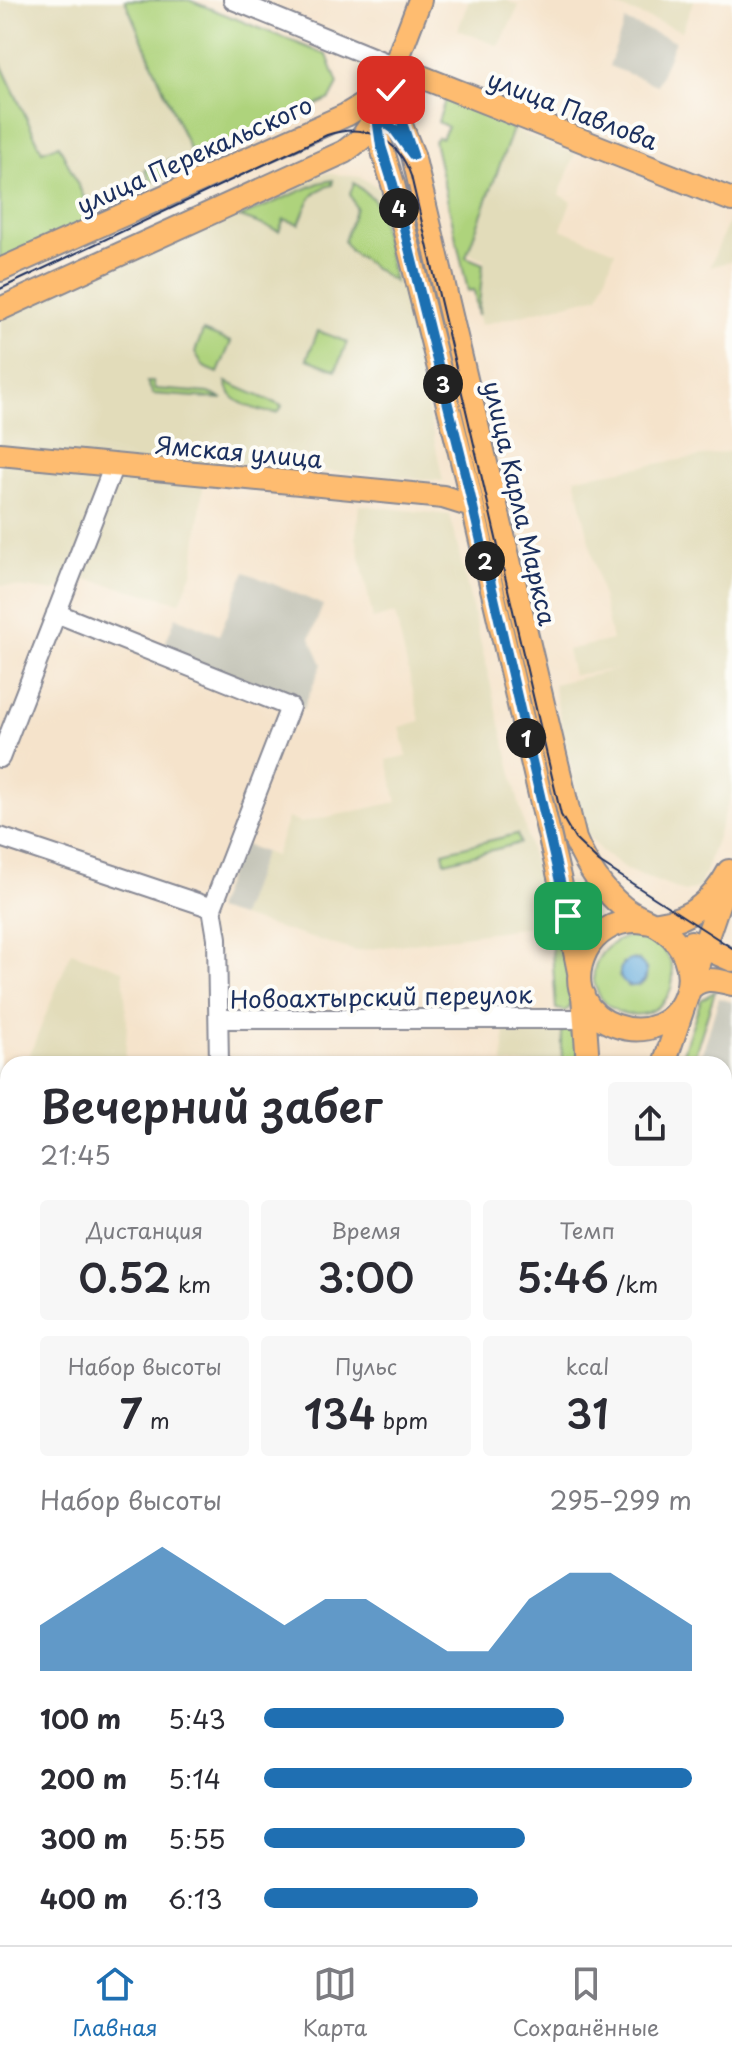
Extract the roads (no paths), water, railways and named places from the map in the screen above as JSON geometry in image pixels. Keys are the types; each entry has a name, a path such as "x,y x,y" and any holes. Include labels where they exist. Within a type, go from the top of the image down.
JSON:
{"main road":[{"path":"0,309 337,156 361,139 377,117 420,0"},
{"name":"улица Перекальского","path":"0,270 333,120 371,100 385,85 394,67"},
{"name":"улица Карла Маркса","path":"394,67 391,90 413,155 575,839 605,891 624,908 650,923"},
{"name":"улица Павлова","path":"394,67 732,200"},
{"path":"333,120 354,115 377,117 394,129 413,155"},
{"name":"улица Карла Маркса","path":"377,117 381,146 472,506 566,907 581,986 587,1056"},
{"path":"337,156 366,159 385,172 393,184"},
{"name":"Ямская улица","path":"0,454 440,497 472,506"},
{"path":"731,867 720,888 697,910 675,920 627,922 602,932 586,950 581,986 587,1004 602,1020 615,1027 637,1030 657,1025 669,1017 697,982 732,984"},
{"path":"667,1056 731,867"},
{"path":"650,923 732,960"},
{"path":"650,923 664,930 683,952 689,976 687,992"}],"street":[{"path":"233,0 394,67"},
{"path":"0,758 114,465"},
{"path":"56,613 290,707 212,908 217,938 220,1019"},
{"path":"0,837 212,908"},
{"name":"Новоахтырский переулок","path":"219,1056 220,1019 584,1019"}],"water":[{"path":"633,960 643,963 646,973 643,983 633,986 623,983 620,973 623,963"}],"tram line":[{"path":"0,289 327,135 341,131 367,132 389,143 398,152 411,176 561,815 575,839 599,862 732,948"}]}
